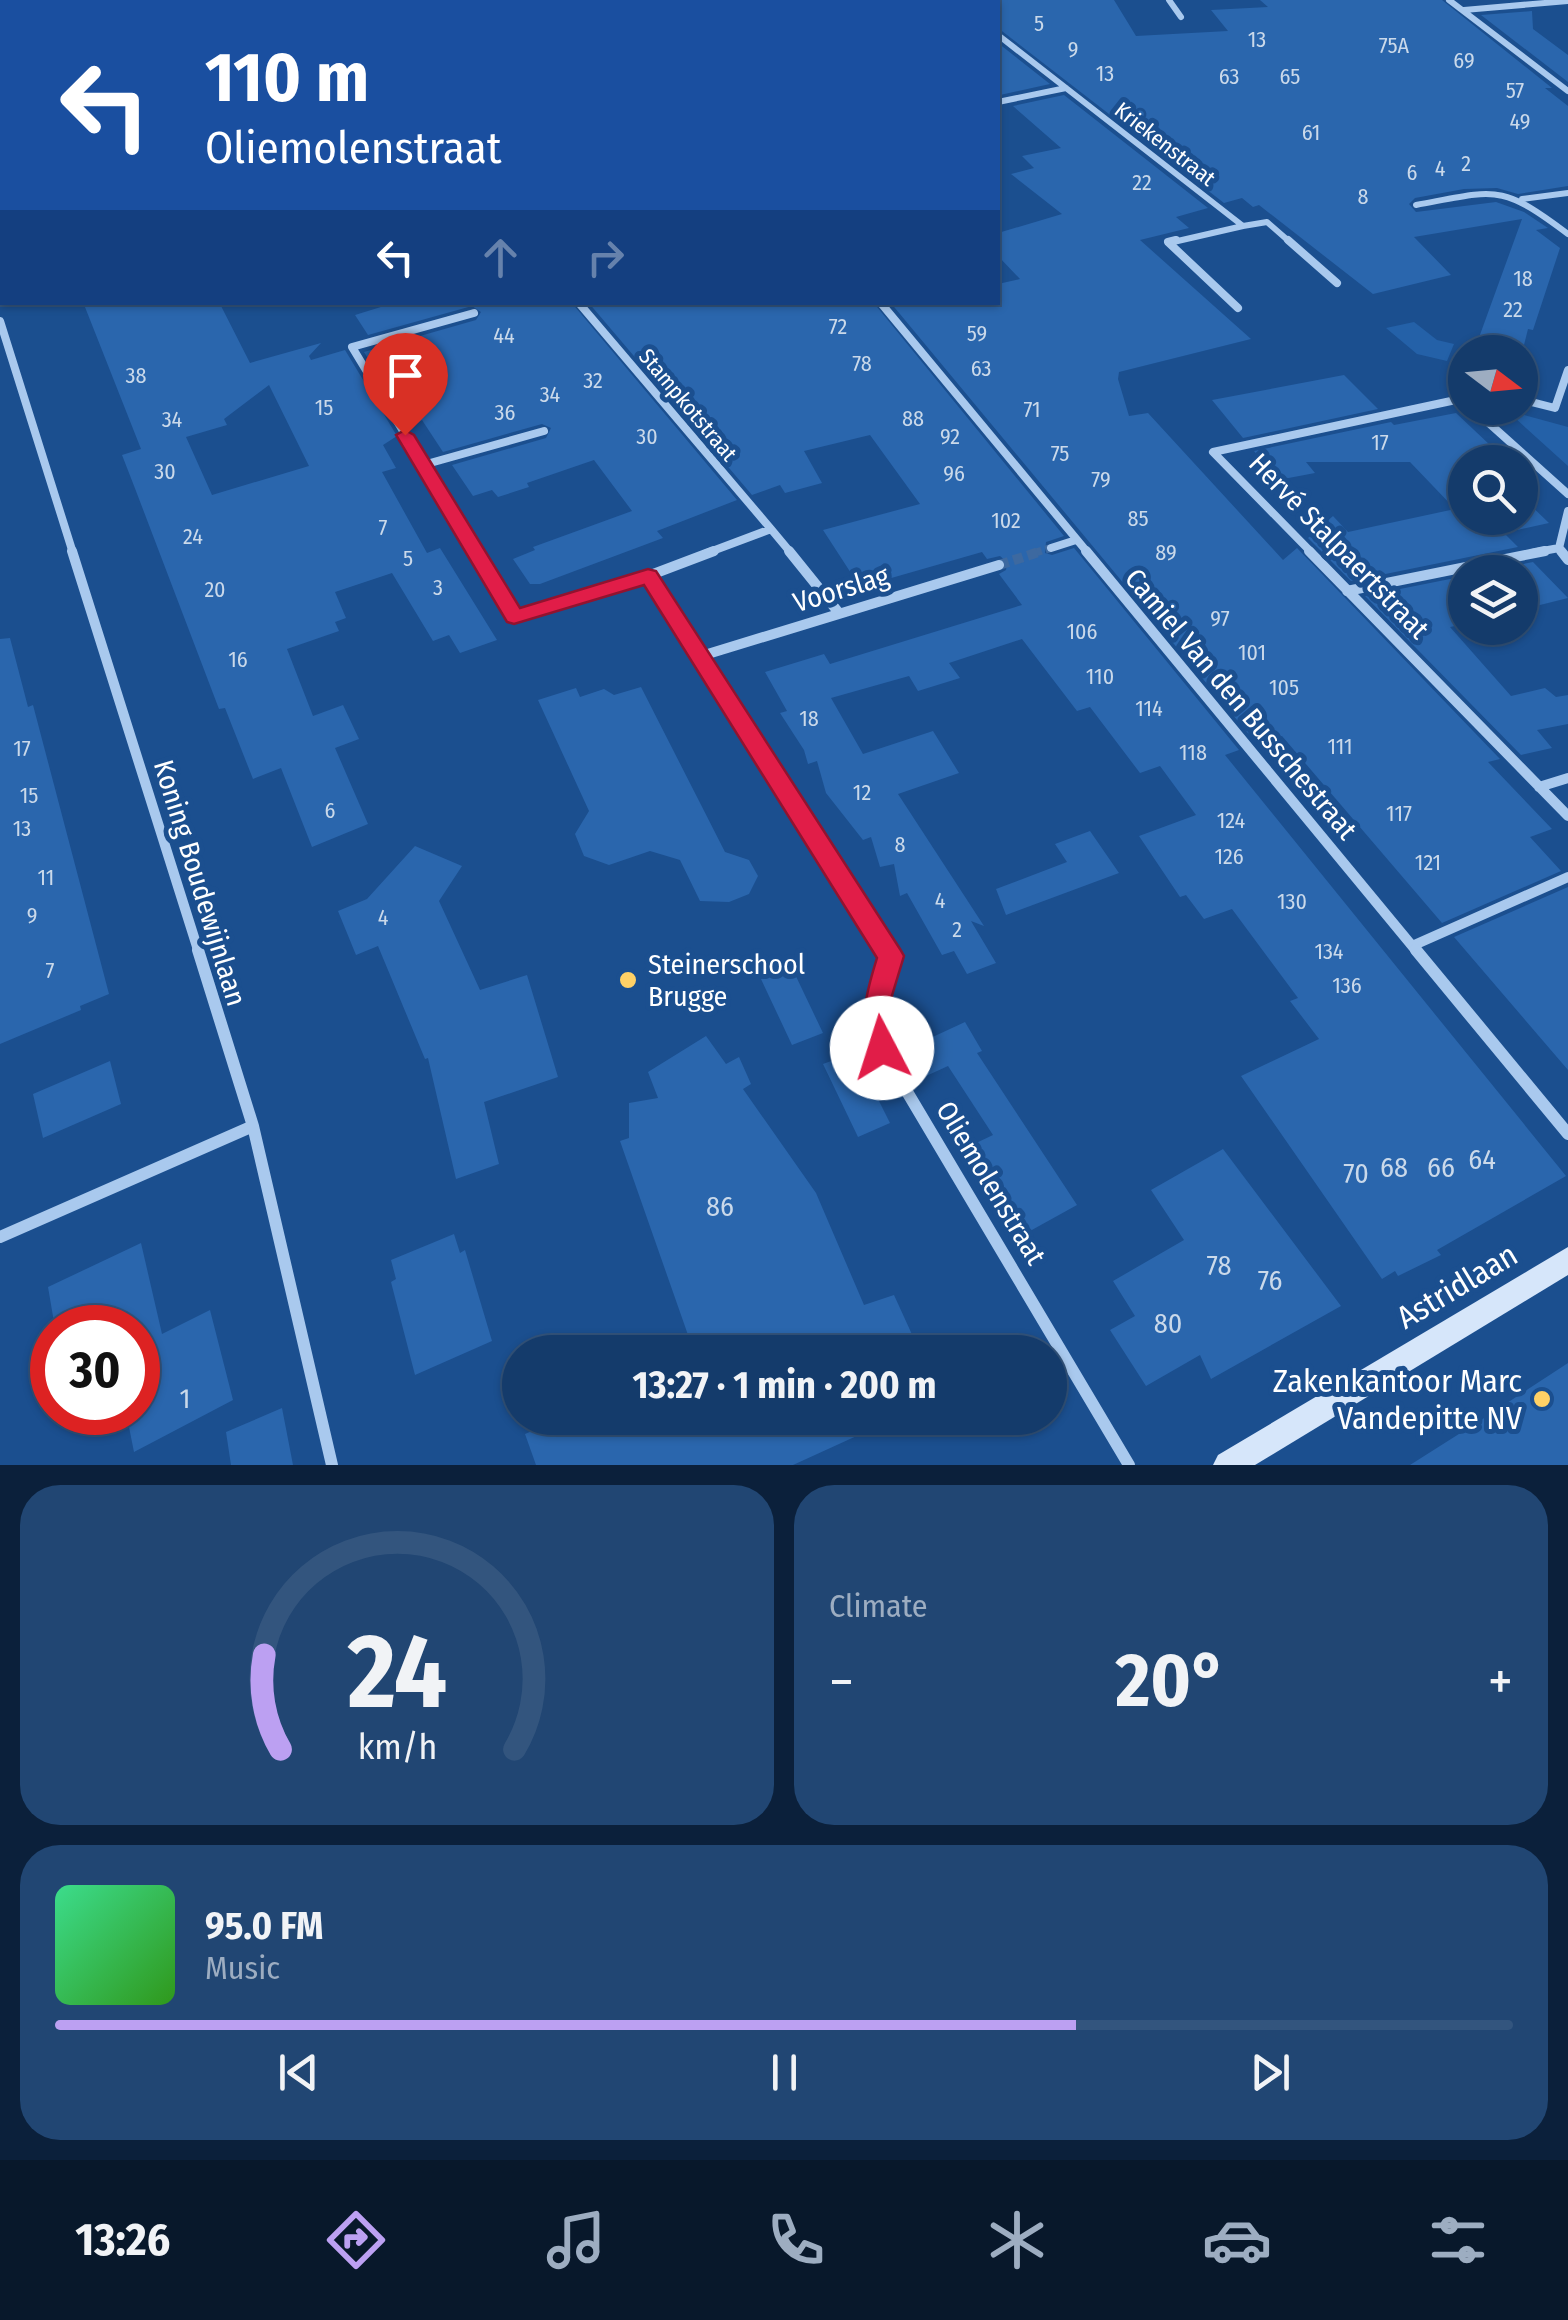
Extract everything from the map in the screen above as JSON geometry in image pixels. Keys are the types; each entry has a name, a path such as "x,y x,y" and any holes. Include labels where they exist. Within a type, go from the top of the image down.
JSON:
{"main road":[{"name":"Astridlaan","path":"1228,1465 1568,1260"}],"street":[{"path":"1169,0 1180,17"},
{"path":"1450,0 1568,90"},
{"path":"1463,10 1568,0"},
{"name":"Kriekenstraat","path":"1000,37 1242,226"},
{"path":"1000,102 1066,88"},
{"path":"1416,205 1487,194 1522,200 1568,193"},
{"path":"1522,200 1568,234"},
{"name":"Kriekenstraat","path":"1238,308 1168,242 1267,222 1337,283"},
{"name":"Stampkotstraat","path":"581,305 839,613"},
{"name":"Camiel Van den Busschestraat","path":"882,305 1568,1134"},
{"path":"474,313 352,347 514,616 648,576 771,530"},
{"name":"Koning Boudewijnlaan","path":"0,321 253,1126 332,1465"},
{"path":"1555,408 1568,370"},
{"name":"Hervé Stalpaertstraat","path":"1448,402 1213,452 1568,816"},
{"path":"1538,404 1568,411"},
{"path":"1491,425 1568,494"},
{"path":"423,465 544,431"},
{"path":"1559,548 1568,511"},
{"path":"1052,548 1076,540"},
{"path":"1347,591 1559,548"},
{"path":"1559,548 1568,560"},
{"name":"Voorslag","path":"698,656 998,565"},
{"name":"Oliemolenstraat","path":"648,576 891,956 876,1002 882,1048 1129,1465"},
{"path":"1539,788 1568,778"},
{"path":"1412,946 1568,877"},
{"path":"0,1237 253,1126"}],"shaded area":[{"path":"1414,322 1437,340 1448,343 1447,361 1417,354 1386,328"},
{"path":"1538,419 1568,427 1568,466 1523,425 1538,425"}],"building":[{"path":"1000,0 1114,0 1136,36 1228,31 1211,10 1268,7 1260,0 1442,0 1552,88 1545,88 1568,106 1568,186 1518,194 1497,188 1464,189 1415,198 1409,204 1416,212 1496,202 1524,212 1548,228 1536,230 1560,248 1533,330 1528,329 1526,335 1480,335 1522,219 1414,237 1451,275 1373,294 1259,205 1253,207 1242,198 1224,203 1000,30"},
{"path":"1532,11 1533,29 1568,55 1568,82 1481,15"},
{"path":"1000,45 1050,84 1000,95"},
{"path":"1064,95 1208,208 1176,217 1189,228 1140,240 1251,339 1119,372 1129,416 1148,413 1283,560 1297,548 1500,759 1488,762 1552,829 1530,837 1561,871 1442,923 1282,736 1257,744 892,305 1000,305 1000,284 1020,279 1000,258 1000,232 1062,214 1011,174 1034,168 1022,156 1061,148 1013,106"},
{"path":"84,305 221,305 250,363 321,343 309,356 311,360 345,350 397,436 383,445 396,468 382,472 427,553 440,548 497,640 460,653 449,635 433,641 392,573 335,592 346,618 335,622 339,631 287,649 313,716 343,705 359,739 335,748 368,824 312,847 281,768 253,779 225,708 219,709 122,455 141,449","holes":["269,385 309,466 212,495 186,437 227,425 224,419"]},
{"path":"387,305 574,305 737,500 657,531 663,538 540,584 530,584 513,559 535,550 533,547 632,511 594,460 498,497 492,490 473,496 452,465 546,438 551,428 542,424 443,452 422,420 410,428 364,352 476,320 481,312 472,306 368,335 355,315"},
{"path":"591,305 875,305 1064,536 1046,542 1045,553 1052,555 1074,548 1239,750 1225,755 1566,1176 1437,1250 1441,1255 1398,1276 1395,1271 1382,1279 1241,1076 1319,1039 1290,1001 1298,998 1232,909 1204,919 1186,895 1180,897 1139,836 1196,815 1160,766 1140,773 1090,707 1077,711 1022,639 949,663 960,678 918,691 909,676 831,698 863,754 933,731 959,773 898,794 984,926 971,921 996,963 967,974 954,951 942,955 907,893 900,896 894,864 880,867 871,837 863,840 826,793 817,761 808,764 804,750 780,713 787,711 765,672 824,654 830,664 1022,605 999,574 1006,570 1007,562 1000,556 987,559 982,552 860,587 823,530 920,504 870,435 804,451 822,483 785,493 780,485 752,495"},
{"path":"1344,375 1378,409 1243,438 1212,400"},
{"path":"1448,415 1448,425 1469,425 1490,445 1448,445 1448,502 1410,462 1306,462 1315,473 1278,480 1254,451 1391,422 1394,425"},
{"path":"1448,511 1448,535 1506,535 1518,547 1479,555 1448,555 1448,561 1351,581 1308,538 1333,516 1348,532"},
{"path":"1538,512 1549,523 1538,525"},
{"path":"1538,567 1568,598 1538,606"},
{"path":"1448,579 1448,645 1466,645 1511,696 1545,688 1556,697 1568,695 1568,724 1537,730 1552,748 1521,755 1365,596"},
{"path":"10,638 28,707 33,705 109,994 0,1044 0,639"},
{"path":"641,687 725,852 749,860 758,876 749,894 729,902 700,901 680,860 650,851 609,865 584,856 575,834 589,811 538,700 576,688 580,697 604,689 614,695"},
{"path":"1090,831 1119,873 1006,915 996,889 1067,862 1055,844"},
{"path":"415,846 462,866 439,901 480,990 527,975 558,1077 484,1102 499,1164 456,1179 428,1058 425,1059 378,946 356,955 338,911 367,899"},
{"path":"1568,887 1568,1070 1454,937"},
{"path":"792,968 823,1033 792,1045 761,979"},
{"path":"965,1022 982,1051 977,1053 1077,1205 1030,1231 974,1144 993,1135 948,1066 913,1082 896,1054"},
{"path":"706,1036 726,1064 739,1057 751,1084 743,1089 816,1193 864,1305 894,1295 912,1335 688,1335 620,1141 629,1138 629,1103 658,1098 648,1072"},
{"path":"855,1052 863,1069 878,1062 895,1091 878,1099 890,1123 858,1137 823,1064"},
{"path":"110,1061 121,1104 43,1138 33,1094"},
{"path":"1223,1149 1341,1306 1211,1379 1200,1355 1146,1386 1110,1330 1135,1316 1113,1281 1184,1240 1151,1190"},
{"path":"454,1234 460,1253 465,1250 492,1341 415,1375 391,1282 396,1279 391,1260"},
{"path":"141,1243 155,1305 51,1305 48,1287"},
{"path":"210,1310 233,1400 134,1452 131,1435 160,1435 160,1325 162,1334"},
{"path":"1568,1363 1568,1465 1410,1465 1481,1420"},
{"path":"282,1408 293,1465 231,1465 226,1432"},
{"path":"525,1435 859,1435 793,1465 536,1465"}],"tunnel":[{"path":"1034,553 1051,548"},
{"path":"999,565 1042,551"}],"place":[{"name":"Steinerschool Brugge","path":"628,980"},
{"name":"Zakenkantoor Marc Vandepitte NV","path":"1542,1399"}],"route":[{"path":"405,435 514,616 648,576 891,956 876,1002 882,1048"}]}
